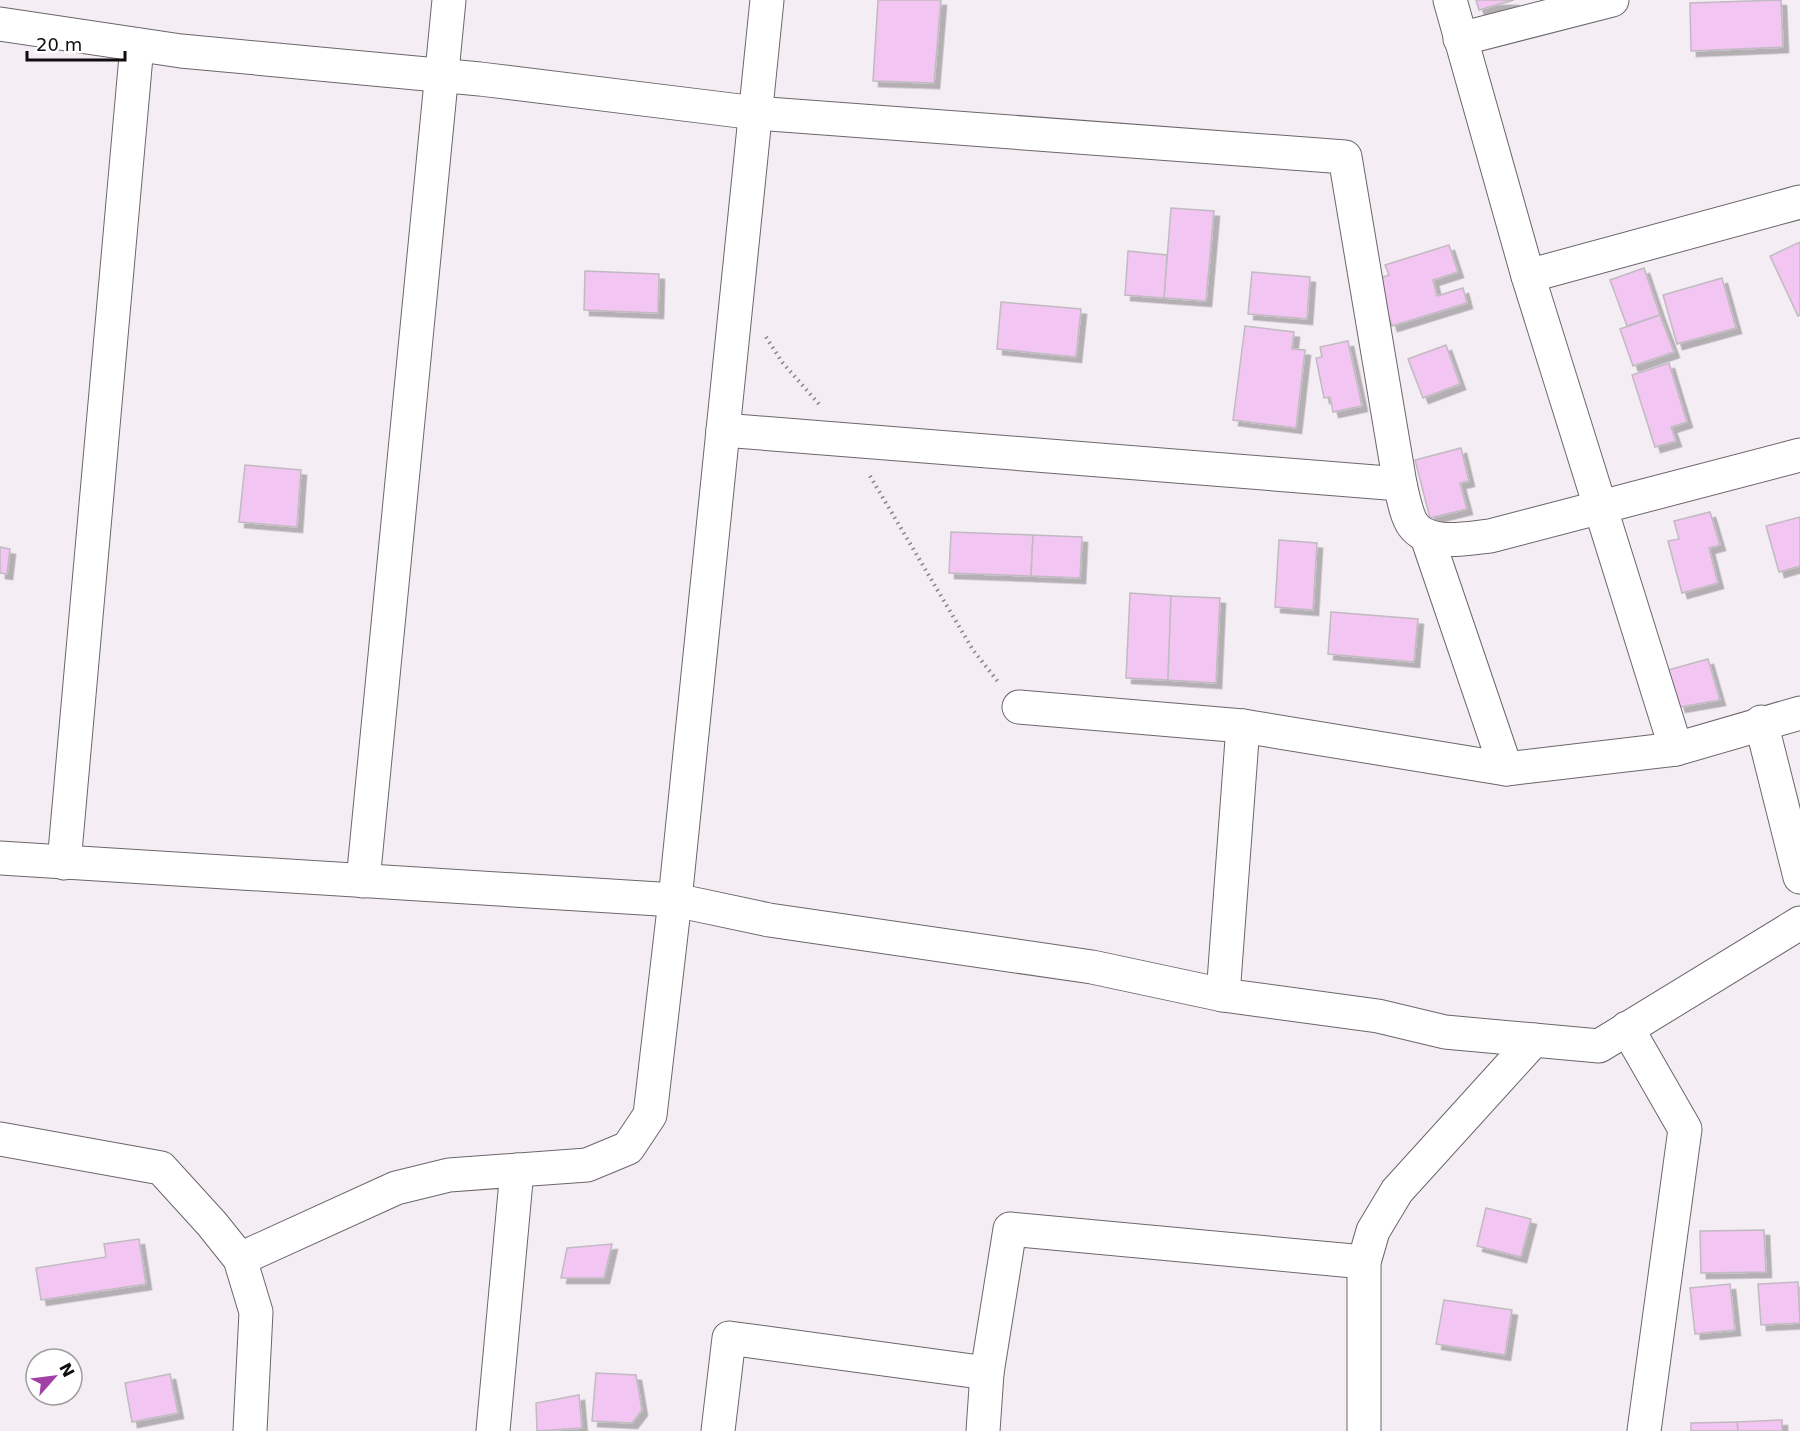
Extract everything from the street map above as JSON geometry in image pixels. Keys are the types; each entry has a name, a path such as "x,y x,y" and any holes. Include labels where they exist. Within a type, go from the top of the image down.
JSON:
{"street":[{"path":"363,881 449,0"},
{"path":"240,1259 396,1188 449,1175 587,1165 628,1148 650,1115 675,900 767,0"},
{"path":"1450,0 1528,276 1676,749"},
{"path":"1460,39 1612,0"},
{"path":"0,24 137,45 442,76 756,113 1345,157 1400,484 1413,524 1427,537 1506,769"},
{"path":"64,862 137,45"},
{"path":"1528,276 1800,202"},
{"path":"723,430 1400,484"},
{"path":"1427,537 1452,539 1490,536 1601,509 1800,455"},
{"path":"1019,707 1243,726 1506,769 1676,749 1761,722 1800,713"},
{"path":"1761,722 1800,877"},
{"path":"1223,995 1243,726"},
{"path":"0,858 675,900 769,920 1092,967 1223,995 1378,1016 1445,1032 1599,1046 1800,922"},
{"path":"1627,1028 1684,1129 1644,1431"},
{"path":"1364,1431 1364,1262 1373,1231 1397,1191 1534,1040"},
{"path":"0,1139 160,1168 240,1259 256,1312 250,1431"},
{"path":"493,1431 517,1170"},
{"path":"983,1431 987,1373 1010,1228 1364,1262"},
{"path":"718,1431 729,1338 987,1373"}],"path":[{"path":"737,291 782,362 850,440 973,650 1019,707"}],"building":[{"path":"878,0 941,0 934,83 873,81"},
{"path":"1476,0 1514,0 1479,10"},
{"path":"1781,0 1783,47 1691,51 1690,3"},
{"path":"1171,208 1214,211 1206,301 1164,298"},
{"path":"1800,242 1800,315 1798,316 1770,256"},
{"path":"1449,245 1458,272 1433,280 1437,296 1463,288 1467,303 1392,326 1377,279 1389,275 1385,265"},
{"path":"1128,251 1167,255 1164,298 1125,295"},
{"path":"1644,268 1660,315 1627,326 1610,280"},
{"path":"585,271 659,274 658,313 584,310"},
{"path":"1252,272 1310,277 1307,319 1248,314"},
{"path":"1722,278 1736,328 1677,344 1663,295"},
{"path":"1001,302 1081,309 1076,357 997,349"},
{"path":"1660,315 1674,352 1633,366 1620,329"},
{"path":"1245,326 1294,332 1292,349 1305,350 1296,428 1233,420"},
{"path":"1348,341 1362,406 1333,412 1330,397 1324,398 1316,358 1322,357 1320,347"},
{"path":"1446,345 1460,384 1423,398 1408,359"},
{"path":"1669,363 1687,422 1671,427 1676,441 1655,447 1632,375"},
{"path":"1461,448 1469,481 1460,483 1467,509 1430,518 1415,460"},
{"path":"245,465 301,470 297,527 239,522"},
{"path":"1710,512 1720,545 1709,548 1718,583 1682,593 1668,541 1679,539 1674,521"},
{"path":"1800,517 1800,566 1779,572 1766,526"},
{"path":"951,532 1033,535 1031,576 949,573"},
{"path":"1033,535 1082,537 1080,578 1031,576"},
{"path":"1279,540 1317,543 1313,610 1275,607"},
{"path":"0,547 10,549 7,574 0,573"},
{"path":"1130,593 1171,596 1168,680 1126,678"},
{"path":"1171,596 1220,598 1216,683 1168,680"},
{"path":"1331,612 1418,619 1414,662 1328,654"},
{"path":"1708,659 1720,700 1680,707 1668,670"},
{"path":"1486,1208 1531,1219 1521,1257 1477,1246"},
{"path":"1764,1230 1766,1272 1701,1273 1700,1231"},
{"path":"139,1239 146,1284 41,1300 36,1268 106,1257 104,1244"},
{"path":"612,1244 604,1278 561,1278 567,1248"},
{"path":"1798,1282 1800,1323 1761,1325 1758,1284"},
{"path":"1730,1284 1735,1330 1695,1334 1690,1288"},
{"path":"1444,1300 1512,1310 1505,1355 1436,1344"},
{"path":"596,1373 636,1375 642,1410 632,1423 592,1421"},
{"path":"170,1374 178,1413 132,1422 125,1383"},
{"path":"579,1395 582,1428 537,1431 536,1403"},
{"path":"1782,1420 1782,1431 1738,1431 1737,1422"},
{"path":"1737,1422 1738,1431 1691,1431 1691,1423"}]}
